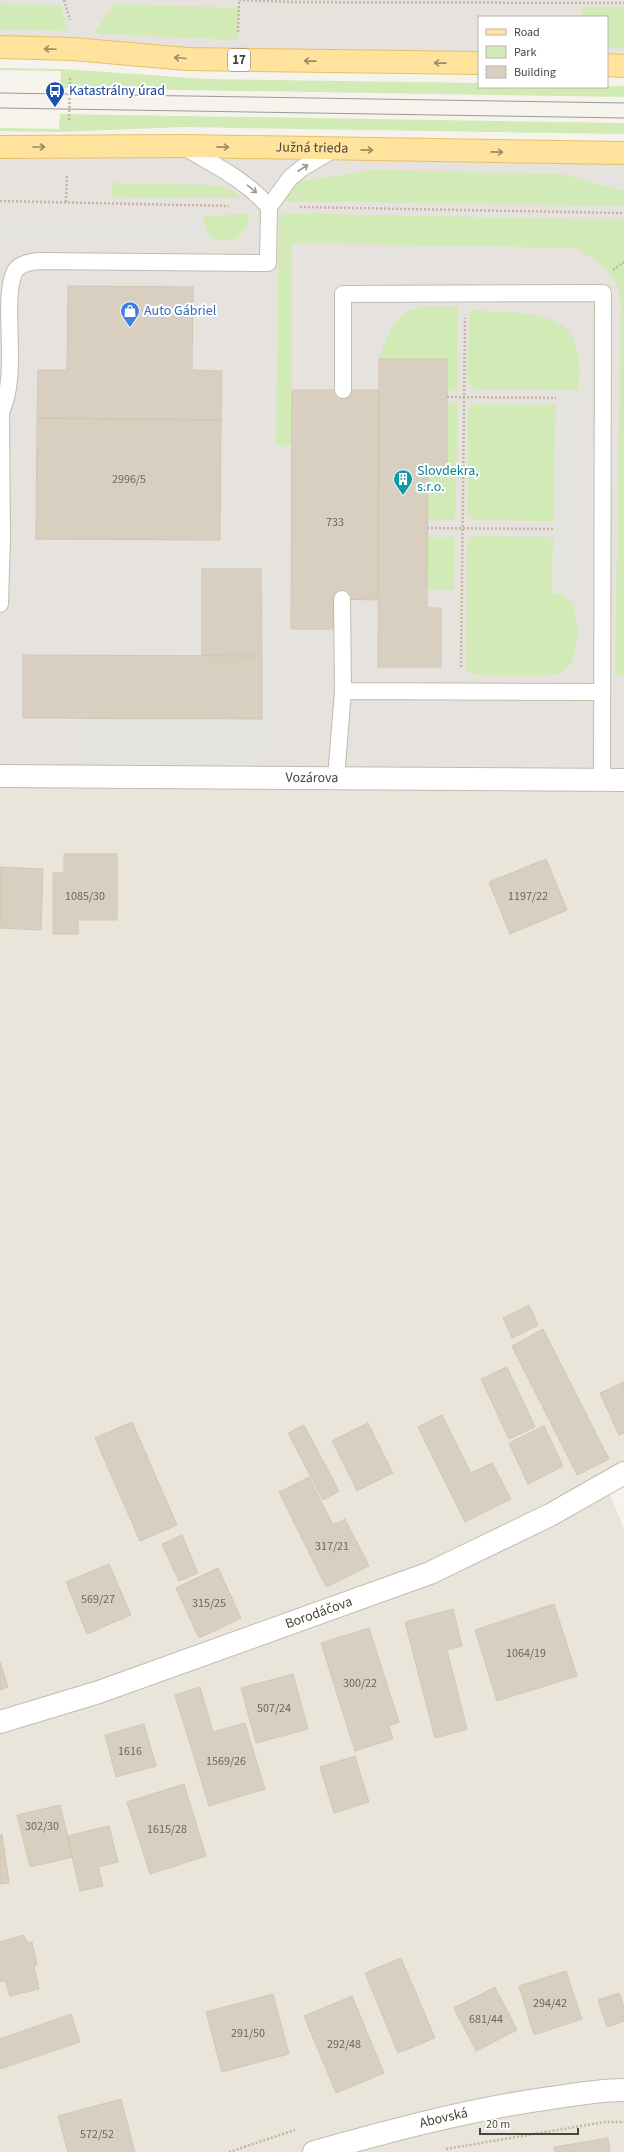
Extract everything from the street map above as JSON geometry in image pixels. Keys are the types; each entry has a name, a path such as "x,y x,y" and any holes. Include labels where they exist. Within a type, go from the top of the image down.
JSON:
{"main road":[{"name":"17","path":"0,47 73,49 187,59 478,64"},
{"path":"608,66 624,66"},
{"name":"Južná trieda","path":"0,147 184,146 334,150 624,153"}],"street":[{"name":"Vozárova","path":"0,776 624,780"},
{"name":"Borodáčova","path":"0,1722 99,1692 430,1573 550,1514 624,1473"},
{"name":"Abovská","path":"314,2152 432,2119 508,2104 606,2090 624,2090"}],"lane":[{"path":"184,146 243,182 257,193 269,207"},
{"path":"0,604 2,538 1,413 9,376 7,293 16,270 25,263 40,261 268,264 269,207 290,178 302,168 334,150"},
{"path":"343,390 343,294 603,294 602,780"},
{"path":"336,778 343,692 342,599"},
{"path":"343,692 602,692"}],"path":[{"path":"64,0 70,21"},
{"path":"238,34 239,0 294,2 624,3"},
{"path":"0,201 624,213"},
{"path":"460,691 465,397 465,293"},
{"path":"447,397 556,398"},
{"path":"427,528 553,529"},
{"path":"443,2149 604,2122 624,2122"}],"shaded area":[{"path":"0,0 624,0 624,66 608,65 608,16 478,16 478,63 0,47"},
{"path":"0,147 624,153 624,780 0,776"},
{"path":"0,215 203,216 203,238 0,237"},
{"path":"556,390 578,390 574,594 552,594"},
{"path":"70,718 274,719 275,777 71,776"},
{"path":"0,776 624,780 624,1473 606,1484 624,1529 624,2152 0,2152"}],"green space":[{"path":"0,4 61,5 68,31 0,29"},
{"path":"115,4 239,8 237,40 94,33"},
{"path":"582,7 624,7 624,48 608,47 608,16 582,16"},
{"path":"0,68 61,69 208,79 478,83 478,88 608,88 608,86 624,86 624,97 60,88 61,71 0,70"},
{"path":"60,114 624,123 624,134 183,127 59,132 0,131 0,128 59,129"},
{"path":"375,170 561,174 624,191 624,206 282,201 295,184 302,181"},
{"path":"112,183 210,185 229,188 242,198 112,197"},
{"path":"279,213 624,220 624,676 615,675 621,306 618,287 611,274 594,259 574,248 292,243 292,445 276,445"},
{"path":"250,214 247,225 241,234 229,241 218,241 212,238 206,230 203,216"},
{"path":"428,306 458,307 457,391 447,391 447,359 379,359 389,333 397,321 409,311"},
{"path":"470,310 535,315 552,320 565,329 575,342 579,362 578,390 478,390 473,388 467,380"},
{"path":"447,403 458,403 455,520 427,520 428,472 447,472"},
{"path":"471,405 556,405 554,521 478,520 468,517 468,410"},
{"path":"472,536 553,537 552,594 560,594 571,600 576,615 577,624 575,653 572,661 565,670 554,675 477,675 468,671 466,667 467,544 469,538"},
{"path":"427,537 455,537 454,590 427,590"}],"building":[{"name":"Auto Gábriel","path":"68,286 193,287 192,370 222,371 221,420 37,418 38,370 67,370"},
{"name":"Slovdekra, s.r.o.","path":"379,359 447,359 447,472 428,472 427,608 441,608 441,667 378,667"},
{"path":"292,390 379,390 378,600 333,599 333,629 291,629"},
{"path":"37,418 221,420 220,540 36,539"},
{"path":"202,569 261,569 262,656 202,656"},
{"path":"23,655 262,656 262,719 23,718"},
{"path":"64,854 117,854 117,920 78,920 78,934 53,934 53,873 64,873"},
{"path":"546,859 567,910 510,934 489,882"},
{"path":"0,867 2,867 0,915"},
{"path":"2,867 43,869 41,930 0,928"},
{"path":"529,1305 538,1325 512,1338 503,1318"},
{"path":"543,1329 609,1459 577,1475 512,1346"},
{"path":"507,1367 535,1427 509,1439 481,1379"},
{"path":"624,1382 624,1433 619,1435 600,1393"},
{"path":"442,1415 471,1473 492,1463 511,1499 465,1522 418,1427"},
{"path":"132,1422 177,1525 140,1541 95,1438"},
{"path":"368,1423 393,1473 357,1491 332,1441"},
{"path":"304,1425 339,1491 323,1500 288,1433"},
{"path":"544,1426 563,1466 528,1484 509,1443"},
{"path":"309,1477 333,1525 345,1519 369,1566 326,1587 279,1492"},
{"path":"182,1535 198,1573 179,1581 162,1544"},
{"path":"109,1564 131,1615 87,1634 66,1582"},
{"path":"218,1568 241,1618 199,1638 176,1588"},
{"path":"554,1604 577,1676 497,1701 475,1630"},
{"path":"453,1609 462,1646 447,1650 467,1729 435,1738 405,1622"},
{"path":"369,1628 399,1722 389,1726 393,1739 355,1751 321,1643"},
{"path":"0,1662 8,1687 0,1690"},
{"path":"293,1674 308,1729 256,1743 241,1688"},
{"path":"200,1687 213,1732 245,1723 265,1789 209,1806 175,1695"},
{"path":"144,1724 156,1766 116,1777 105,1735"},
{"path":"355,1756 369,1802 334,1813 320,1767"},
{"path":"184,1784 206,1856 150,1874 127,1802"},
{"path":"60,1805 73,1857 30,1867 17,1815"},
{"path":"109,1826 118,1862 98,1867 103,1886 80,1891 67,1836"},
{"path":"2,1834 9,1883 0,1884 0,1835"},
{"path":"23,1935 28,1943 32,1942 37,1965 34,1966 39,1989 10,1996 5,1980 0,1982 0,1942"},
{"path":"401,1958 435,2038 398,2053 365,1973"},
{"path":"566,1971 582,2019 534,2035 519,1986"},
{"path":"495,1987 517,2030 476,2051 454,2008"},
{"path":"619,1993 624,2007 624,2021 607,2027 598,2000"},
{"path":"273,1994 289,2054 222,2072 206,2012"},
{"path":"352,1996 384,2073 336,2093 304,2016"},
{"path":"71,2014 80,2042 0,2069 0,2039"},
{"path":"121,2099 135,2152 68,2152 58,2116"},
{"path":"608,2138 610,2152 555,2152 554,2147"}],"tram line":[{"path":"0,93 624,103"},
{"path":"0,108 624,118"}],"place":[{"name":"Katastrálny úrad","path":"55,108"},
{"name":"Auto Gábriel","path":"130,328"},
{"name":"Slovdekra, s.r.o.","path":"403,496"}]}
